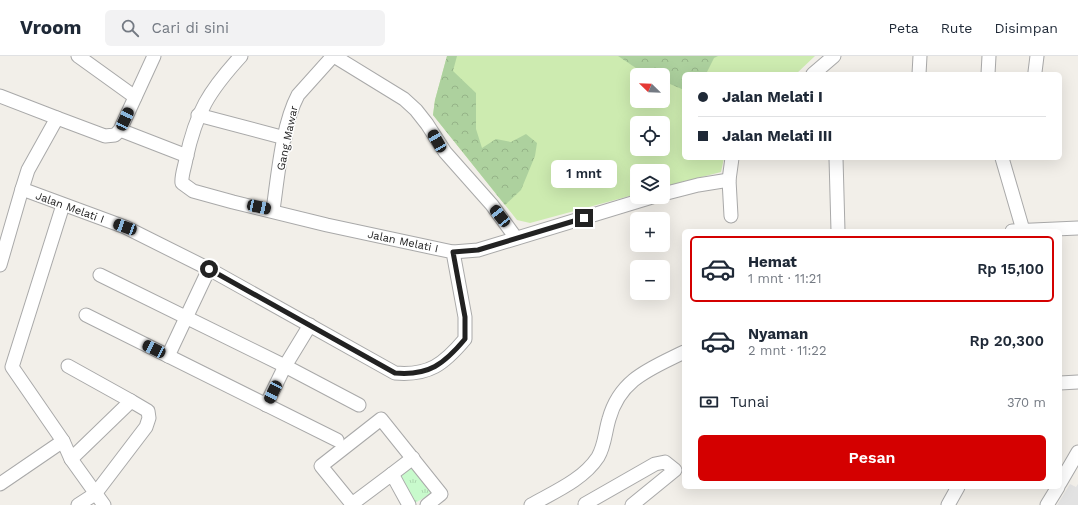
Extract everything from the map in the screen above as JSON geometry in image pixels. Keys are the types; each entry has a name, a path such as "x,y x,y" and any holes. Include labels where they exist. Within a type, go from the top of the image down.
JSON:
{"street":[{"path":"78,56 135,97"},
{"path":"0,96 108,136 115,135 120,130 154,56"},
{"name":"Jalan Melati I","path":"57,118 28,170 22,189 125,227 209,269 395,373 422,373 448,359 465,339 465,317 453,252 327,225 273,210 233,202 189,189 184,186 182,180 198,115 220,79 241,56"},
{"path":"334,56 404,98 416,110 427,124 444,152 492,205 516,238"},
{"name":"Gang Mawar","path":"273,210 289,118 298,95 334,56"},
{"path":"815,72 834,56"},
{"path":"919,72 920,56"},
{"path":"988,72 989,56"},
{"path":"1035,72 1037,56"},
{"path":"198,115 285,138"},
{"path":"120,130 187,156"},
{"path":"731,216 729,180 732,160"},
{"path":"836,160 838,229"},
{"path":"1002,160 1017,229"},
{"path":"670,192 698,185 729,180"},
{"path":"0,265 22,189"},
{"path":"453,252 478,250 630,204"},
{"path":"63,205 12,366 63,441 71,459 104,505"},
{"path":"1048,229 1078,228"},
{"path":"168,356 209,269"},
{"path":"100,275 285,366 359,405"},
{"path":"86,315 337,440"},
{"path":"266,405 285,366 310,325"},
{"path":"531,505 579,477 590,466 603,446 613,407 621,391 636,378 682,353"},
{"path":"68,366 147,409 149,414 149,422 95,494 78,505"},
{"path":"1062,383 1078,382"},
{"path":"71,459 131,401"},
{"path":"413,458 352,504 321,466 381,419 413,458 441,494 427,505"},
{"path":"0,484 63,441"},
{"path":"1062,480 1078,452"},
{"path":"586,505 585,504 655,464 665,462 675,470 632,505"},
{"path":"392,474 409,505"},
{"path":"948,505 957,489"},
{"path":"1046,505 1057,489"}],"green space":[{"path":"447,56 815,56 798,72 682,72 682,160 724,160 721,172 670,185 670,164 630,164 630,196 530,223 517,220 433,115 435,100"},
{"path":"447,56 457,56 453,71 476,93 476,129 482,148 496,139 511,142 526,134 537,143 535,156 521,190 505,205 433,115 435,100"},
{"path":"618,56 718,56 714,58 707,72 682,72 682,89 670,84 670,68 636,68"},
{"path":"411,465 434,492 415,503 399,473"}],"shaded area":[{"path":"1070,484 1076,487 1078,484 1078,505 1057,505"}],"route":[{"path":"209,269 395,373 422,373 448,359 465,339 465,317 457,281 453,252 478,250 584,218"}]}
